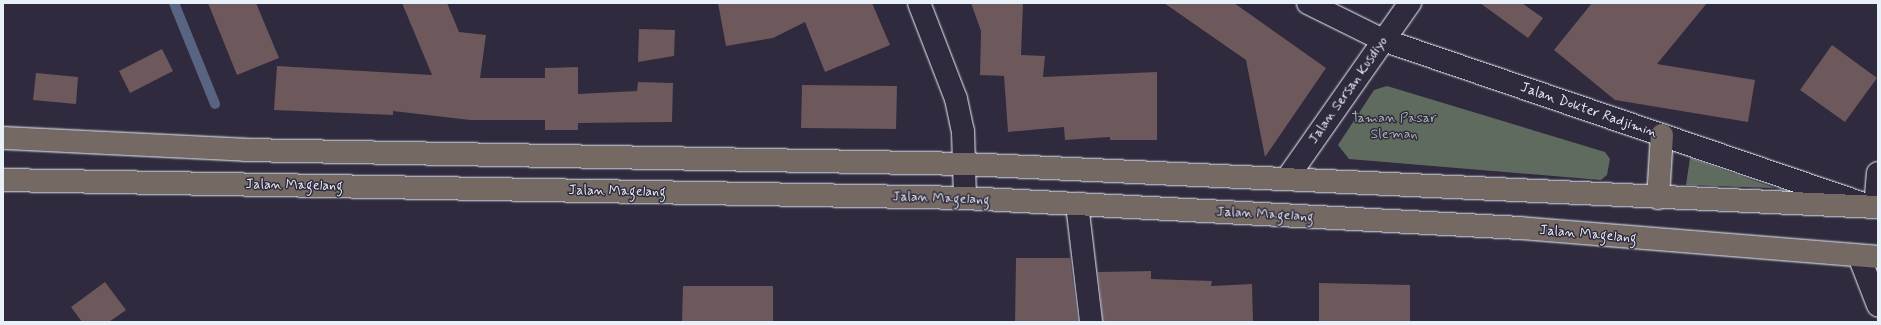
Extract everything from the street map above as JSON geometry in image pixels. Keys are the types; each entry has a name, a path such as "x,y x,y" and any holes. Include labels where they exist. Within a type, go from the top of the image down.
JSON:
{"highway":[{"path":"1658,198 1662,135"},
{"path":"3,138 245,150 965,164 1288,176 1658,198 1876,207"},
{"name":"Jalan Magelang","path":"3,180 965,198 1520,228 1868,256"}],"main road":[{"path":"919,3 956,99 965,164 965,198"},
{"name":"Jalan Dokter Radjimin","path":"1308,3 1383,40 1876,207"},
{"name":"Jalan Sersan Kusdiyo","path":"1288,176 1410,3"},
{"path":"1876,207 1878,173"},
{"path":"1077,204 1092,322"},
{"path":"1868,256 1878,305"}],"green space":[{"name":"Taman Pasar Sleman","path":"1387,86 1605,152 1610,159 1607,175 1601,180 1349,159 1338,145 1374,90"},
{"path":"1690,158 1775,188 1686,185"}],"building":[{"path":"208,3 256,3 279,58 237,75"},
{"path":"402,3 447,3 459,32 486,35 480,78 545,78 545,68 578,67 578,94 637,91 638,82 673,83 672,122 578,123 578,130 545,130 545,120 470,120 393,111 393,115 274,110 277,66 432,75"},
{"path":"718,3 872,3 890,45 825,72 805,22 773,38 726,46"},
{"path":"971,3 1023,3 1021,55 1045,56 1043,77 1157,72 1157,140 1110,140 1110,137 1065,140 1064,127 1008,132 1004,76 980,75 981,31"},
{"path":"1164,3 1234,3 1326,68 1265,157 1246,60"},
{"path":"1480,3 1522,3 1543,18 1528,38"},
{"path":"1592,3 1707,3 1657,64 1755,80 1748,122 1615,100 1554,50"},
{"path":"639,29 675,30 674,56 638,62"},
{"path":"1832,45 1877,78 1845,122 1800,90"},
{"path":"162,49 173,71 130,93 119,71"},
{"path":"36,73 78,77 76,104 33,100"},
{"path":"802,85 897,86 896,129 801,128"},
{"path":"1016,258 1070,258 1078,322 1015,322"},
{"path":"1151,271 1151,279 1212,281 1211,286 1252,284 1253,322 1103,322 1098,272"},
{"path":"105,282 126,310 109,322 82,322 71,307"},
{"path":"1319,283 1410,285 1410,322 1319,322"},
{"path":"683,286 773,286 773,322 682,322"}],"waterway":[{"path":"174,3 215,104"}]}
